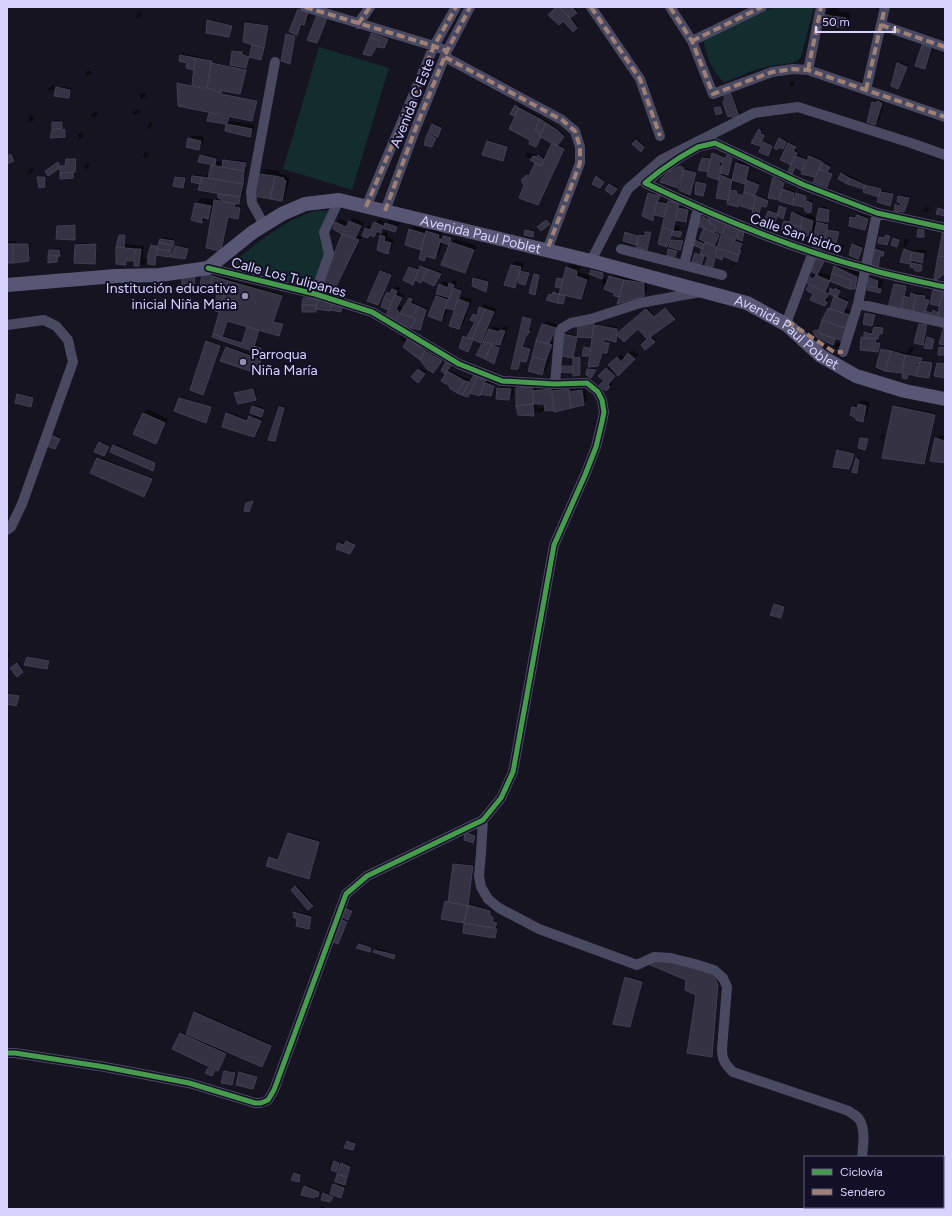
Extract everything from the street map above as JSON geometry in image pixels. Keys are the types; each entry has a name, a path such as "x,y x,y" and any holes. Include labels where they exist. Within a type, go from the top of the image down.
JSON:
{"main road":[{"name":"Avenida Paul Poblet","path":"208,268 253,232 282,214 305,204 339,200 591,261 747,304 787,325 821,356 856,376 906,391 945,399"},
{"path":"7,285 116,276 160,275 208,268"}],"street":[{"path":"305,7 434,46 562,120 575,131 580,147 580,163 547,250"},
{"path":"358,24 370,7"},
{"path":"366,206 434,46 456,7"},
{"name":"Avenida C Este","path":"385,211 415,130 446,54 470,7"},
{"path":"591,7 640,79 660,136"},
{"path":"670,7 692,41 714,94 772,72 793,69 808,70 945,117"},
{"path":"692,41 762,7"},
{"path":"808,70 821,7"},
{"path":"866,90 885,7"},
{"path":"880,25 945,47"},
{"path":"264,225 252,203 251,192 275,62"},
{"path":"591,261 628,189 661,160 754,113 798,107 945,155"},
{"name":"Calle San Isidro","path":"877,213 804,185 715,143 698,147 679,158 660,171 645,184 747,228 813,252 865,268 945,287"},
{"path":"315,294 329,254 324,232 339,200"},
{"path":"684,265 698,208"},
{"path":"843,352 858,304 877,213 945,228"},
{"path":"621,249 722,275"},
{"path":"787,325 787,321 813,252"},
{"name":"Calle Los Tulipanes","path":"208,268 315,294 372,312 459,364 502,380 555,384 587,383 598,392 602,400 604,412 596,447 554,545 513,772 501,798 483,820"},
{"path":"555,384 559,336 561,329 571,323 591,319 640,303 704,291"},
{"path":"858,304 945,323"},
{"path":"7,325 44,320 56,326 68,340 73,362 22,504 11,527 7,530"},
{"path":"7,1053 105,1067 189,1083 255,1103 262,1103 268,1100 274,1090 346,894 367,876 483,820 482,853 479,876 481,887 488,899 499,908 539,929 637,965 654,957 671,958 714,970 723,978 727,987 722,1050 722,1058 726,1065 733,1072 849,1111 858,1118 862,1126 864,1142 862,1156"}],"green space":[{"path":"774,7 814,7 801,57 793,63 758,69 725,82 721,80 711,64 704,46 704,41 707,37"},
{"path":"319,47 389,68 352,190 283,169"},
{"path":"331,210 328,254 315,285 308,287 229,266 257,243 287,223 312,212"}],"building":[{"path":"556,7 559,7 570,18 577,28 573,32 563,21 559,25 548,15"},
{"path":"559,7 572,7 577,13 570,18"},
{"path":"298,9 308,13 304,25 301,24 297,35 289,32"},
{"path":"823,14 831,16 830,22 821,21"},
{"path":"317,15 327,18 317,43 307,40"},
{"path":"831,16 846,18 843,28 820,23 821,21 830,22"},
{"path":"207,20 232,26 229,37 206,33"},
{"path":"245,23 268,26 264,48 243,42"},
{"path":"371,33 388,39 384,48 377,47 380,41 370,37"},
{"path":"286,34 295,36 290,64 281,61"},
{"path":"370,37 380,41 371,56 363,54"},
{"path":"252,45 264,48 261,60 249,57"},
{"path":"922,45 931,48 925,69 915,66"},
{"path":"232,51 243,52 241,54 249,57 246,68 230,65"},
{"path":"180,55 195,58 194,70 186,68 187,63 179,61"},
{"path":"195,58 212,61 207,88 192,85"},
{"path":"211,63 246,70 240,94 207,88"},
{"path":"897,63 907,67 898,89 891,86"},
{"path":"177,83 257,101 252,121 178,106"},
{"path":"56,87 70,90 69,98 54,96"},
{"path":"730,91 739,116 733,118 732,116 728,117 723,103 725,98 723,95"},
{"path":"877,101 882,103 875,125 867,122 872,102 876,103"},
{"path":"515,105 519,108 514,116 510,114"},
{"path":"720,107 722,113 716,115 714,108"},
{"path":"519,108 540,119 535,130 541,133 539,136 541,137 536,147 529,144 530,140 509,129"},
{"path":"209,113 229,118 226,124 207,121"},
{"path":"540,119 546,123 541,133 535,130"},
{"path":"52,122 62,122 62,128 52,130"},
{"path":"546,123 557,130 564,137 557,146 539,136"},
{"path":"226,124 252,129 250,137 225,131"},
{"path":"432,124 441,128 438,137 428,133"},
{"path":"62,128 62,130 65,129 65,137 50,138 52,130"},
{"path":"759,129 761,132 760,134 764,135 760,146 751,143"},
{"path":"427,134 436,138 432,147 424,145"},
{"path":"188,138 201,141 199,150 186,147"},
{"path":"779,138 786,142 783,149 779,147 777,150 774,148"},
{"path":"636,140 644,147 641,152 632,144"},
{"path":"487,141 507,147 503,161 482,155"},
{"path":"763,142 772,146 768,156 759,152"},
{"path":"552,143 564,149 538,205 519,198 524,185 522,183 522,179 527,175 529,176 535,163 541,166"},
{"path":"788,143 796,147 793,151 797,153 791,165 780,160"},
{"path":"712,153 724,158 722,162 719,162 719,166 722,167 718,180 707,176"},
{"path":"11,154 14,161 7,164 7,156"},
{"path":"200,155 216,159 215,165 198,162"},
{"path":"538,155 544,160 541,166 530,160 533,156 537,157"},
{"path":"727,155 732,158 728,175 720,173 723,161"},
{"path":"795,156 806,160 802,171 795,167 792,174 788,171"},
{"path":"809,156 823,162 815,177 801,174"},
{"path":"702,158 710,159 708,172 698,170"},
{"path":"66,159 76,159 75,172 60,173 60,166 65,166"},
{"path":"223,160 246,163 244,171 222,167"},
{"path":"58,162 60,168 48,176 45,171"},
{"path":"736,163 749,167 745,184 732,180"},
{"path":"822,163 830,167 827,172 819,169"},
{"path":"211,165 244,171 243,184 208,178"},
{"path":"680,166 684,168 678,188 660,182 662,178 670,171"},
{"path":"819,169 832,174 827,187 813,182"},
{"path":"684,170 696,173 690,195 679,190"},
{"path":"73,172 73,178 60,179 60,173"},
{"path":"841,173 849,178 847,184 838,179"},
{"path":"259,174 275,176 270,199 254,196"},
{"path":"720,175 732,180 728,200 716,198"},
{"path":"192,176 202,177 200,184 191,182"},
{"path":"275,176 284,178 286,181 282,201 270,199"},
{"path":"596,176 604,182 600,188 592,184"},
{"path":"37,177 45,177 45,187 39,188"},
{"path":"175,177 185,178 183,188 173,186"},
{"path":"202,177 243,184 240,197 198,190"},
{"path":"773,177 784,183 779,200 768,198"},
{"path":"849,178 865,185 864,189 847,184"},
{"path":"746,180 759,185 754,196 744,192"},
{"path":"696,182 706,184 703,196 695,194"},
{"path":"609,184 617,189 612,195 605,190"},
{"path":"865,185 881,189 879,197 863,192"},
{"path":"782,189 794,193 793,205 779,201"},
{"path":"730,190 737,191 737,194 742,195 738,207 727,204"},
{"path":"744,192 756,196 753,210 740,206"},
{"path":"880,192 893,194 890,206 877,202"},
{"path":"648,193 660,196 655,206 653,221 642,216"},
{"path":"796,193 806,196 806,201 812,203 811,212 808,213 805,211 804,207 793,205"},
{"path":"218,194 240,197 239,204 221,201 221,199 218,198"},
{"path":"756,196 768,201 766,207 761,206 758,216 754,215 753,219 751,218"},
{"path":"898,196 909,198 904,212 894,211 895,204 900,206 901,203 897,202"},
{"path":"214,200 235,204 234,207 240,208 238,219 228,217 221,251 206,248"},
{"path":"668,201 679,203 673,231 662,227"},
{"path":"657,202 667,204 664,217 654,215"},
{"path":"195,203 211,206 208,219 202,217 202,223 191,220"},
{"path":"779,206 786,208 783,219 777,216"},
{"path":"678,208 688,210 686,222 675,220"},
{"path":"819,208 829,210 828,222 816,220"},
{"path":"938,208 945,210 945,216 936,214"},
{"path":"768,211 778,214 774,225 764,222"},
{"path":"792,212 802,217 801,227 791,225 787,233 781,231 784,221 790,222"},
{"path":"857,215 868,219 865,230 849,226 850,217 855,218"},
{"path":"703,216 710,221 709,223 716,226 713,232 698,226"},
{"path":"709,217 727,223 722,234 714,231 716,226 709,223"},
{"path":"802,217 813,221 810,237 800,233"},
{"path":"546,220 550,224 541,231 537,227"},
{"path":"349,221 361,226 355,239 333,229 335,222 346,227"},
{"path":"374,222 383,226 381,233 377,231 374,237 370,235 368,238 362,236 365,228 370,230"},
{"path":"817,222 828,225 822,249 817,248 817,245 812,241"},
{"path":"385,223 397,227 395,232 383,228"},
{"path":"727,223 739,230 735,240 722,234"},
{"path":"75,225 75,240 56,239 57,226"},
{"path":"795,226 801,227 798,238 793,237"},
{"path":"662,227 673,231 667,247 658,244"},
{"path":"704,228 719,235 714,246 699,239"},
{"path":"409,229 425,234 421,250 405,245"},
{"path":"918,229 924,230 924,237 917,237"},
{"path":"525,230 534,232 533,237 524,235"},
{"path":"739,230 744,232 742,241 736,238"},
{"path":"827,230 839,232 836,243 824,241"},
{"path":"426,231 439,235 438,239 441,239 435,259 426,256 424,261 419,259"},
{"path":"673,231 682,232 680,237 671,235"},
{"path":"943,231 945,231 945,257 938,256"},
{"path":"625,232 638,236 637,245 623,241"},
{"path":"645,232 651,232 647,250 636,247 639,235 645,236"},
{"path":"342,234 359,240 334,291 321,286"},
{"path":"119,235 125,235 124,248 116,247"},
{"path":"380,235 385,237 384,241 391,243 388,254 377,250"},
{"path":"721,235 742,244 739,250 741,250 739,255 717,248"},
{"path":"886,235 890,236 887,245 878,243 879,237 884,238"},
{"path":"443,236 451,238 449,245 441,242"},
{"path":"893,238 899,240 897,247 891,245"},
{"path":"160,239 174,241 173,246 159,242"},
{"path":"671,240 683,241 680,250 669,247"},
{"path":"695,240 704,244 702,249 693,245"},
{"path":"159,242 173,246 171,251 157,249"},
{"path":"450,242 474,250 465,273 441,265"},
{"path":"705,242 717,247 713,267 705,265 708,257 700,254"},
{"path":"7,244 13,244 13,263 7,263"},
{"path":"13,244 28,244 29,261 13,263"},
{"path":"96,244 95,264 74,263 75,245"},
{"path":"852,244 862,248 858,259 849,255"},
{"path":"151,245 157,246 155,265 148,264 148,255"},
{"path":"175,246 188,249 185,259 171,257"},
{"path":"116,247 135,249 134,261 126,261 126,265 116,264"},
{"path":"717,248 739,255 737,262 723,256 722,260 715,257"},
{"path":"135,249 141,249 139,266 134,266"},
{"path":"157,249 171,251 170,257 156,255"},
{"path":"668,249 677,251 674,259 667,256"},
{"path":"875,249 884,252 883,256 880,256 878,268 871,266"},
{"path":"904,249 912,252 910,264 900,262"},
{"path":"49,250 59,250 60,256 48,255"},
{"path":"912,252 924,254 922,263 910,260"},
{"path":"695,253 704,256 701,265 692,262"},
{"path":"48,255 58,256 57,262 48,263"},
{"path":"938,256 945,257 945,275 941,275 940,278 937,277 937,280 934,279"},
{"path":"815,258 824,262 817,275 809,270"},
{"path":"911,263 922,265 921,271 915,271 914,268 910,267"},
{"path":"511,265 521,267 515,288 504,285"},
{"path":"420,266 428,269 421,283 415,280"},
{"path":"834,266 857,277 855,289 849,289 852,281 832,273"},
{"path":"409,267 418,270 413,285 403,280"},
{"path":"566,267 577,271 576,276 587,280 581,299 559,294"},
{"path":"428,269 441,274 434,286 422,280"},
{"path":"591,270 603,273 602,279 589,274"},
{"path":"380,271 391,275 378,305 367,301"},
{"path":"520,271 529,273 525,285 518,283 519,281 517,280"},
{"path":"832,273 852,281 849,289 830,281"},
{"path":"202,274 213,276 209,288 200,286"},
{"path":"534,274 539,275 535,295 529,293"},
{"path":"816,275 830,281 825,292 807,283 810,277 813,279"},
{"path":"195,276 194,285 182,285 182,278"},
{"path":"213,276 228,281 219,312 213,310 218,290 209,288"},
{"path":"609,276 624,280 619,297 614,296 614,293 604,289"},
{"path":"473,278 488,282 486,292 472,286"},
{"path":"557,278 563,279 561,288 555,287"},
{"path":"869,278 878,281 877,288 868,286"},
{"path":"624,280 644,283 644,296 617,304"},
{"path":"228,281 282,296 273,322 283,324 279,336 227,321 222,337 213,334"},
{"path":"449,283 454,285 450,298 436,294 439,284 448,288"},
{"path":"809,284 829,294 824,301 827,302 825,306 810,300 813,294 806,290"},
{"path":"894,284 906,286 901,311 888,308"},
{"path":"868,286 881,289 880,293 867,290"},
{"path":"453,288 461,291 454,310 445,308"},
{"path":"830,288 834,290 835,288 840,291 837,297 829,294"},
{"path":"392,289 397,291 392,302 384,298 387,292 390,294"},
{"path":"933,290 943,292 939,306 930,304"},
{"path":"553,292 559,294 557,303 546,300 549,294 552,295"},
{"path":"943,292 945,293 945,320 938,318 939,306"},
{"path":"911,293 916,295 913,311 901,308 904,296 910,298"},
{"path":"559,294 565,296 563,304 557,303"},
{"path":"395,295 402,298 396,309 399,312 396,320 386,315"},
{"path":"916,295 925,296 924,299 929,300 924,315 913,311"},
{"path":"436,296 448,300 441,321 428,316"},
{"path":"834,296 848,302 843,313 830,309"},
{"path":"303,298 318,298 317,305 302,305"},
{"path":"318,298 332,301 330,311 316,309"},
{"path":"384,298 392,302 388,310 381,307"},
{"path":"409,298 412,299 410,303 418,306 412,318 400,313"},
{"path":"458,299 469,303 459,329 449,326"},
{"path":"332,303 342,306 341,312 330,310"},
{"path":"302,305 317,305 316,312 302,312"},
{"path":"418,306 426,310 420,330 411,328 416,319 412,318"},
{"path":"479,307 485,309 472,339 467,337 475,322 470,320 473,314 477,315"},
{"path":"665,308 675,319 650,337 655,342 645,350 641,345 647,339 638,329 624,342 616,334 646,309 654,317"},
{"path":"828,308 850,315 845,328 822,320"},
{"path":"485,309 494,312 481,343 472,339"},
{"path":"933,310 939,313 938,318 924,315 925,311 932,313"},
{"path":"400,313 416,319 411,328 396,322"},
{"path":"865,313 875,315 872,326 863,324"},
{"path":"523,317 531,319 528,331 530,331 525,338 522,347 530,349 526,362 520,361 518,369 511,369"},
{"path":"822,320 847,329 843,341 821,334 819,330"},
{"path":"594,322 592,338 577,337 578,325"},
{"path":"542,324 556,328 549,344 536,341"},
{"path":"919,324 927,325 923,345 914,343"},
{"path":"594,325 617,329 616,342 604,339 604,343 609,343 607,353 602,353 598,366 588,367"},
{"path":"247,327 259,330 254,346 261,348 258,353 212,337 213,334 242,343"},
{"path":"874,327 883,328 882,334 879,334 878,339 864,338 864,332 872,334"},
{"path":"944,327 945,328 945,345 939,344"},
{"path":"489,329 499,332 500,330 505,331 500,345 483,342"},
{"path":"819,330 821,334 835,339 833,345 816,337 813,331"},
{"path":"563,334 577,337 573,358 561,356"},
{"path":"463,336 473,340 468,352 459,348"},
{"path":"861,337 876,339 875,343 880,343 878,352 860,350"},
{"path":"927,337 934,339 932,349 924,348"},
{"path":"408,338 425,351 420,360 403,347"},
{"path":"206,341 220,346 203,395 190,390"},
{"path":"536,341 552,345 546,360 532,357"},
{"path":"483,342 492,344 485,359 476,355"},
{"path":"492,344 499,348 494,364 485,359"},
{"path":"226,347 261,360 256,373 220,361"},
{"path":"584,347 590,348 588,356 582,356"},
{"path":"939,347 945,348 945,355 938,355"},
{"path":"881,349 891,351 885,371 876,367"},
{"path":"425,351 442,361 433,373 427,369 420,360"},
{"path":"891,351 905,355 902,373 885,371"},
{"path":"628,353 635,359 618,376 608,365 617,357 621,362"},
{"path":"905,355 922,358 919,365 915,363 914,365 919,367 916,376 908,374 907,379 902,378"},
{"path":"532,357 546,360 542,375 528,371"},
{"path":"580,357 580,375 573,376 573,358"},
{"path":"446,361 452,364 445,374 441,371"},
{"path":"920,361 932,363 929,378 916,376"},
{"path":"937,363 945,364 945,378 934,376"},
{"path":"562,366 573,366 572,373 561,372"},
{"path":"606,368 615,376 608,385 610,387 606,391 599,385 604,381 598,376"},
{"path":"418,369 425,374 418,383 411,377"},
{"path":"587,369 596,370 591,378 586,375"},
{"path":"447,371 465,381 457,393 449,388 450,386 441,381"},
{"path":"475,373 478,374 468,397 462,395"},
{"path":"477,377 486,379 480,396 470,393"},
{"path":"465,381 469,382 462,395 457,393"},
{"path":"485,383 494,386 491,396 480,394"},
{"path":"533,387 533,404 516,406 516,388"},
{"path":"497,388 511,389 509,400 496,399"},
{"path":"253,389 256,400 238,404 234,393"},
{"path":"551,389 554,410 545,411 544,404 533,404 533,391"},
{"path":"569,389 571,408 554,412 552,391"},
{"path":"582,390 584,405 571,408 569,392"},
{"path":"17,394 33,398 31,407 15,403"},
{"path":"179,398 211,407 206,423 174,411"},
{"path":"533,404 534,416 518,415 516,406"},
{"path":"858,404 866,406 863,422 856,420 856,418 850,415 852,407 857,408"},
{"path":"252,406 264,410 261,417 250,413"},
{"path":"893,406 935,415 924,464 882,458"},
{"path":"279,407 284,408 275,441 268,440"},
{"path":"143,413 165,423 156,444 133,434"},
{"path":"226,413 247,421 249,416 261,421 254,437 222,427"},
{"path":"51,435 60,439 55,449 47,446"},
{"path":"860,438 868,439 865,450 858,448"},
{"path":"935,438 945,441 945,463 930,461"},
{"path":"99,442 109,447 104,456 94,452"},
{"path":"113,445 155,463 153,471 110,452"},
{"path":"837,450 854,454 849,469 833,467"},
{"path":"97,458 152,479 144,497 90,473"},
{"path":"856,458 859,460 857,473 852,472"},
{"path":"253,501 249,512 244,511 246,503"},
{"path":"346,541 355,545 350,554 336,549 338,543 344,545"},
{"path":"774,604 784,607 781,618 770,615"},
{"path":"27,657 49,661 47,669 24,665"},
{"path":"17,663 23,672 17,677 10,668"},
{"path":"7,694 19,696 16,706 7,704"},
{"path":"465,832 475,836 473,843 464,840"},
{"path":"288,833 319,842 309,879 266,866 269,857 278,860"},
{"path":"453,864 473,866 468,906 448,902"},
{"path":"295,886 313,906 308,910 291,890"},
{"path":"445,901 468,906 464,923 441,919"},
{"path":"468,905 490,911 490,915 493,917 493,922 497,923 495,928 464,923"},
{"path":"345,908 352,911 348,920 341,917"},
{"path":"293,912 311,917 309,929 296,926 297,919 294,918"},
{"path":"340,919 347,922 338,944 331,941"},
{"path":"464,923 497,929 495,938 463,933"},
{"path":"359,944 371,948 370,952 356,948"},
{"path":"374,950 395,955 394,959 373,952"},
{"path":"660,960 700,970 711,975 716,980 718,985 712,1057 687,1053 696,995 685,990 686,980 648,964"},
{"path":"625,977 642,982 630,1027 613,1024"},
{"path":"194,1012 271,1046 262,1067 186,1034"},
{"path":"180,1033 226,1054 218,1071 172,1049"},
{"path":"208,1068 215,1071 212,1076 205,1073"},
{"path":"224,1071 235,1073 232,1085 221,1083"},
{"path":"239,1072 257,1077 253,1089 236,1085"},
{"path":"347,1141 355,1144 353,1150 344,1148"},
{"path":"334,1161 339,1163 336,1172 331,1170"},
{"path":"341,1163 350,1167 347,1177 337,1174"},
{"path":"294,1173 300,1175 299,1182 291,1180"},
{"path":"337,1174 347,1177 345,1185 335,1182"},
{"path":"333,1184 344,1188 341,1198 330,1194"},
{"path":"304,1186 319,1192 318,1197 315,1196 314,1198 301,1195"},
{"path":"323,1193 333,1197 330,1202 321,1200"}],"marked path":[{"path":"305,7 447,51"},
{"path":"358,24 370,7"},
{"path":"366,207 434,46 456,7"},
{"path":"385,211 415,130 447,51 470,7"},
{"path":"591,7 640,79 660,136"},
{"path":"670,7 692,41 713,94 772,72 793,69 808,70 945,117"},
{"path":"692,41 762,7"},
{"path":"808,70 821,7"},
{"path":"866,90 885,7"},
{"path":"881,25 945,47"},
{"path":"445,57 562,120 575,131 580,147 580,163 547,250"},
{"path":"787,321 834,352 843,352"}],"cycle path":[{"path":"945,228 877,213 804,185 715,143 698,147 679,158 645,183 726,220 809,251 885,274 945,287"},
{"path":"7,1053 105,1067 189,1083 255,1103 261,1103 268,1100 274,1090 346,894 367,876 483,820 501,798 513,772 554,545 596,447 602,422 604,412 602,400 598,392 587,383 555,384 502,381 459,364 372,312 315,294 208,268"}],"place":[{"name":"Institución educativa inicial Niña Maria","path":"245,296"},
{"name":"Parroqua Niña María","path":"243,362"}]}
